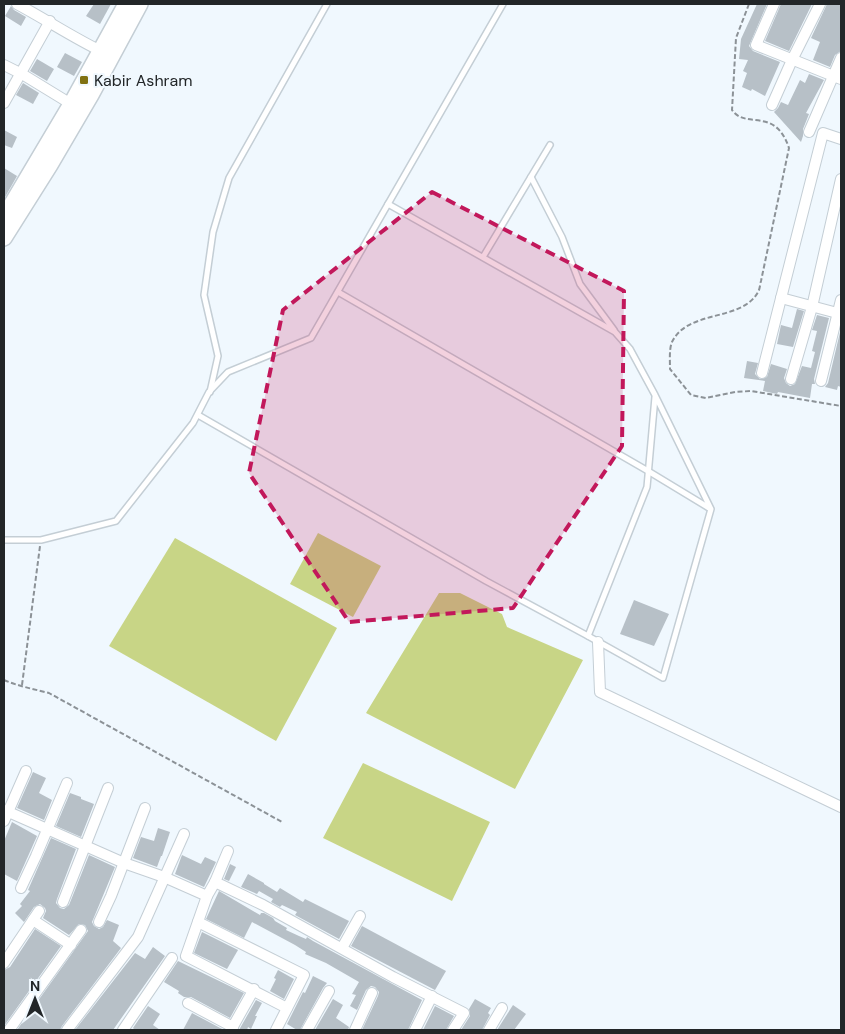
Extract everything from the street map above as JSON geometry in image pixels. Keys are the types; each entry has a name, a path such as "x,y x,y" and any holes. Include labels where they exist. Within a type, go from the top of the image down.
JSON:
{"main road":[{"path":"106,53 126,4"},
{"path":"4,217 76,107 106,53 140,4"},
{"path":"4,238 46,173 76,107"}],"street":[{"path":"774,4 756,45 837,77"},
{"path":"772,105 820,4"},
{"path":"23,5 72,37 106,53"},
{"path":"4,103 22,74 50,21"},
{"path":"809,132 837,77 841,58"},
{"path":"4,65 76,107"},
{"path":"762,373 822,133 841,139"},
{"path":"791,379 812,307 841,179"},
{"path":"781,298 840,314"},
{"path":"821,381 840,314 841,300"},
{"path":"598,642 600,692 841,807"},
{"path":"26,771 5,814 47,829 124,863 207,896"},
{"path":"21,888 67,783"},
{"path":"63,902 108,788"},
{"path":"99,922 145,808"},
{"path":"67,1030 138,937 184,834"},
{"path":"228,851 207,896 186,956 287,1008"},
{"path":"215,882 263,905 464,1012 454,1030"},
{"path":"4,962 36,916 71,945"},
{"path":"342,948 360,916"},
{"path":"198,922 304,975 276,1030"},
{"path":"9,1030 81,930"},
{"path":"123,1030 172,958"},
{"path":"188,1003 232,1029 254,990"},
{"path":"307,1030 329,992"},
{"path":"354,1030 372,993"},
{"path":"415,1030 432,996"},
{"path":"489,1030 502,1008"}],"lane":[{"path":"4,540 41,540 116,521 193,424 209,392 218,356 204,295 213,232 226,187 229,178 327,4"},
{"path":"209,392 228,372 311,338 503,4"},
{"path":"483,258 550,145"},
{"path":"198,414 486,581 663,678 710,509 655,395 630,349 615,332 580,284 562,237 531,177"},
{"path":"388,204 615,332"},
{"path":"338,292 648,471 710,509"},
{"path":"588,636 647,487 655,395"}],"path":[{"path":"749,4 736,38 732,110 739,117 764,121 774,125 785,136 789,148 761,281 758,292 750,302 735,310 699,320 682,329 672,342 670,369 691,395 706,398 751,391 841,406"},
{"path":"22,685 41,540"},
{"path":"841,679 841,685"},
{"path":"4,680 16,686 22,685 49,693 282,822"}],"highlighted area":[{"path":"432,192 624,291 622,446 513,608 349,622 249,473 283,310"}],"green space":[{"path":"318,533 381,566 353,617 290,584"},
{"path":"175,538 337,628 276,741 109,646"},
{"path":"439,593 460,593 502,614 507,627 583,660 515,789 366,713"},
{"path":"363,763 490,822 452,901 323,838"}],"building":[{"path":"94,4 111,4 100,24 86,16"},
{"path":"757,4 767,4 749,46 753,51 780,62 765,96 752,89 751,91 742,87 747,73 743,71 748,60 739,59 741,39"},
{"path":"781,4 812,4 789,51 765,41"},
{"path":"827,4 841,4 841,51 835,55 830,67 813,60 820,42 811,38"},
{"path":"11,6 26,17 21,26 5,16"},
{"path":"65,53 82,62 74,76 57,67"},
{"path":"37,59 54,69 47,81 30,71"},
{"path":"809,74 824,80 806,113 809,114 803,129 801,142 774,112 781,102 788,105 800,80 805,83"},
{"path":"23,83 39,93 33,104 16,95"},
{"path":"4,130 17,137 12,148 4,145"},
{"path":"4,168 17,176 4,199"},
{"path":"797,309 804,311 793,347 777,344 781,325 792,328"},
{"path":"817,315 829,318 814,379 815,384 812,384 810,398 763,391 765,381 744,378 747,361 758,363 755,374 760,379 767,377 771,364 787,369 784,378 786,383 790,386 795,384 802,366 811,368 815,352 812,351 817,331 812,330"},
{"path":"841,328 841,387 838,386 837,390 825,387 828,383"},
{"path":"634,600 669,614 654,646 620,634"},
{"path":"33,772 46,778 39,793 52,800 44,820 17,808"},
{"path":"70,793 94,804 81,837 56,826"},
{"path":"12,822 37,836 17,881 4,874 4,841"},
{"path":"158,828 170,832 157,867 133,858 141,837 154,841"},
{"path":"51,838 76,849 57,899 56,903 60,908 64,909 69,905 89,855 115,867 92,922 99,929 103,927 107,920 119,925 113,941 121,948 60,1030 17,1030 88,931 85,925 79,924 69,935 43,918 46,911 40,904 34,907 24,922 15,913 22,906 20,904 30,891 28,890"},
{"path":"182,855 201,864 205,857 216,862 204,887 175,874"},
{"path":"230,864 236,867 229,881 224,879"},
{"path":"248,874 277,892 280,888 303,902 305,899 349,921 339,939 295,915 297,912 271,902 273,899 259,891 257,894 241,887"},
{"path":"219,891 260,915 264,913 273,918 287,928 286,930 306,939 307,937 422,1000 408,1030 362,1030 378,996 379,992 375,987 371,986 366,990 357,1010 350,1006 356,995 352,994 359,982 326,963 305,954 306,952 295,945 252,922 244,938 206,919"},
{"path":"362,926 446,971 435,990 351,946"},
{"path":"35,929 61,946 4,1026 4,970 10,967"},
{"path":"202,932 238,950 227,969 194,953"},
{"path":"153,947 165,956 113,1030 75,1030 135,953 145,959"},
{"path":"178,961 244,993 230,1018 191,997 184,997 178,993 179,991 164,982"},
{"path":"278,970 294,979 284,999 270,991"},
{"path":"313,976 327,983 300,1030 297,1030 287,1024"},
{"path":"333,999 343,1005 336,1018 349,1027 348,1030 315,1030"},
{"path":"475,999 491,1008 488,1013 490,1015 482,1030 461,1030 470,1016 469,1009"},
{"path":"256,1000 262,1003 251,1029 248,1027 247,1030 239,1030"},
{"path":"513,1005 526,1014 514,1030 497,1030"},
{"path":"148,1006 160,1014 153,1025 160,1030 135,1030 133,1028"},
{"path":"435,1006 454,1016 446,1030 423,1030"},
{"path":"192,1013 224,1030 183,1030"}],"place":[{"name":"Kabir Ashram","path":"84,80"}]}
